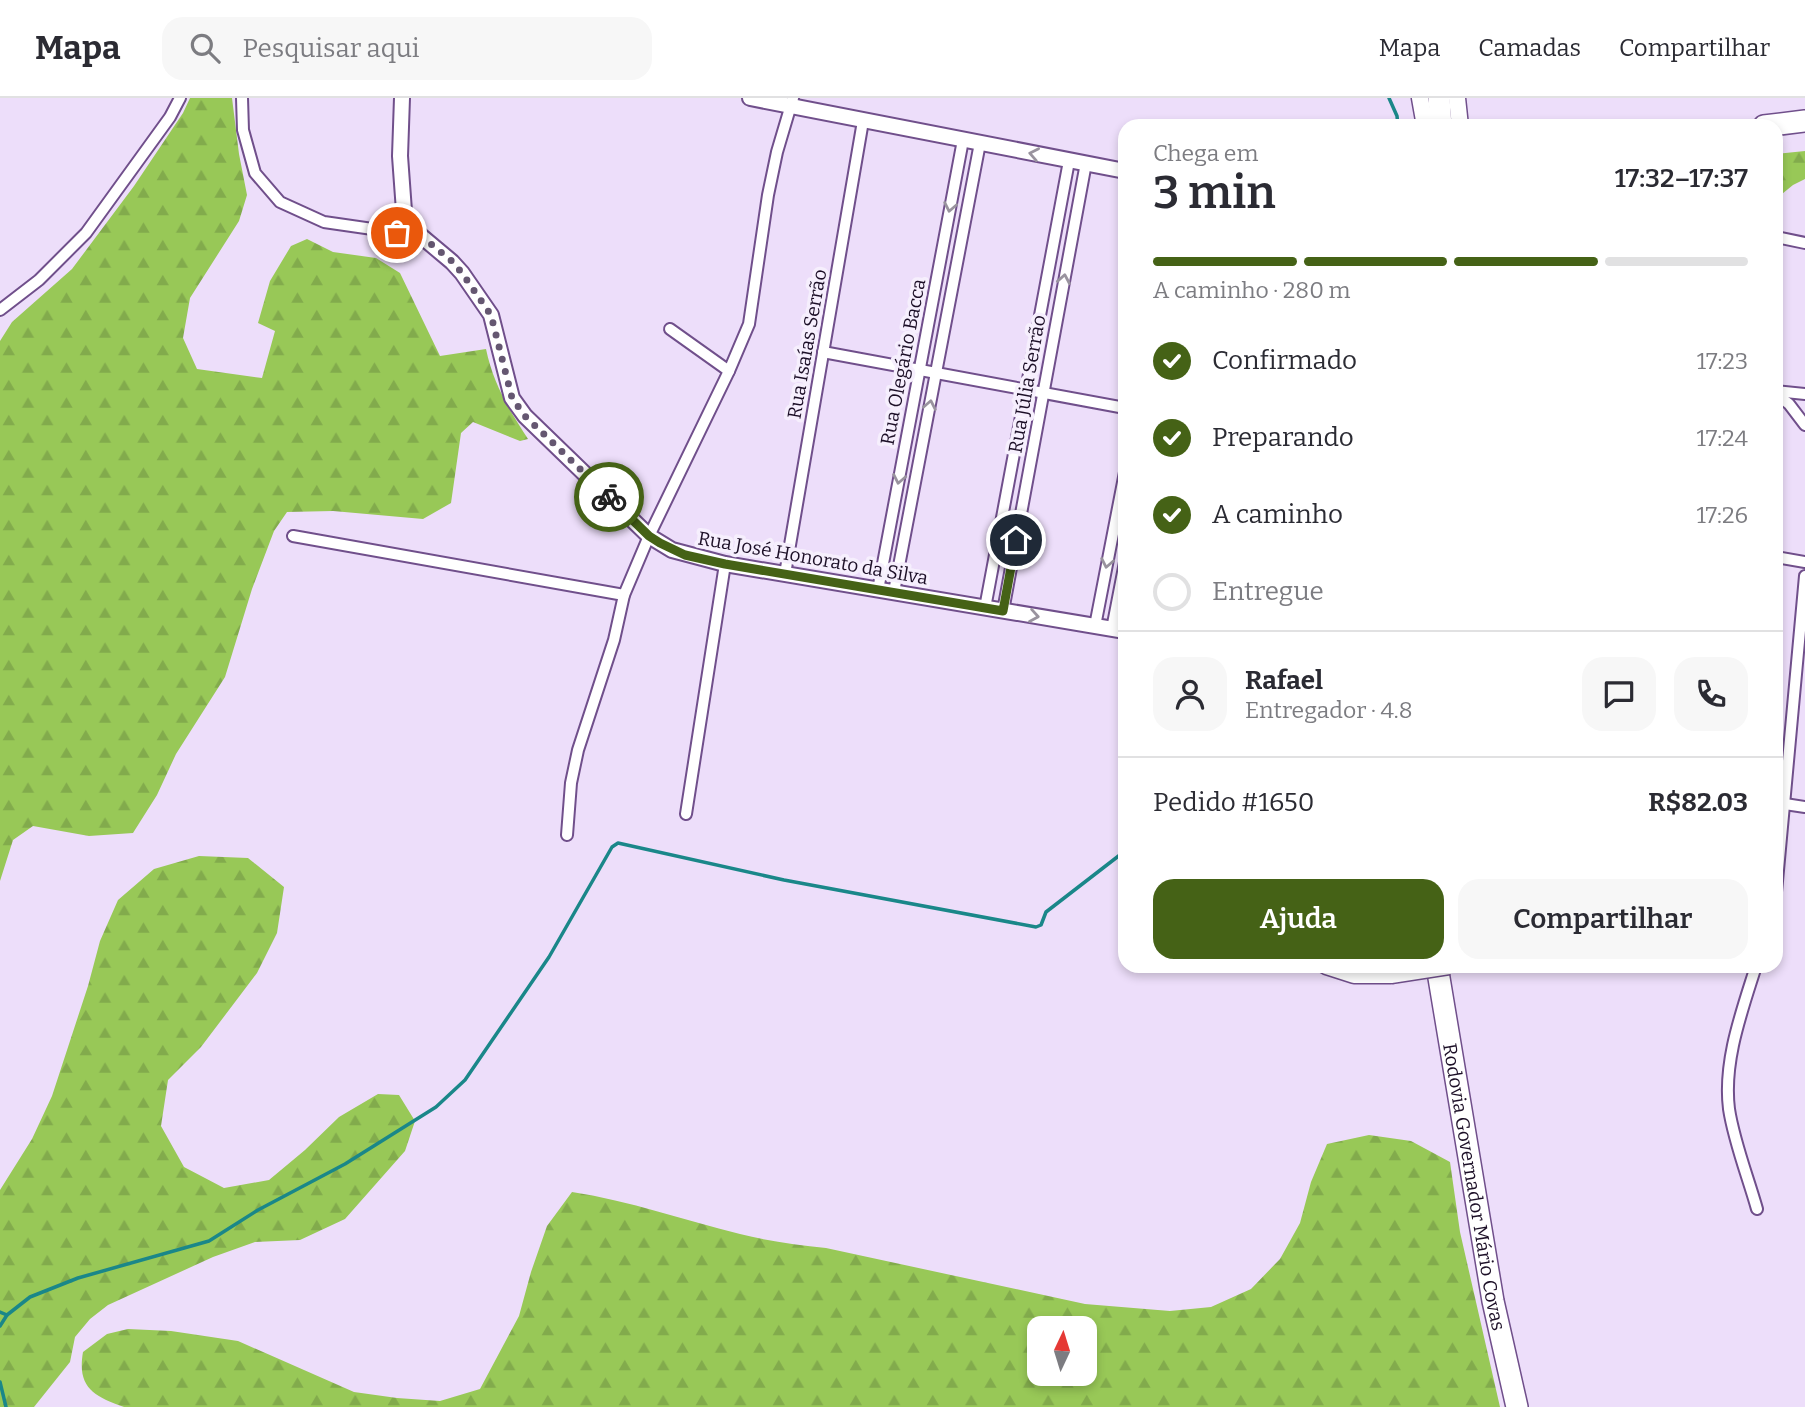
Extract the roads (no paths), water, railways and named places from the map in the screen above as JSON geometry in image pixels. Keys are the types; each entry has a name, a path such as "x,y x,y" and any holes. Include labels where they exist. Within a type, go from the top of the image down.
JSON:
{"highway":[{"path":"1439,98 1440,119"},
{"path":"1783,124 1805,121"},
{"name":"Rodovia Governador Mário Covas","path":"1438,973 1493,1301 1517,1407"},
{"path":"1447,973 1448,1031"}],"main road":[{"path":"1419,98 1424,119"},
{"path":"1457,98 1459,119"},
{"path":"1348,973 1387,976 1405,973"},
{"path":"1377,973 1387,976"}],"street":[{"path":"0,310 39,280 86,233 170,117 180,98"},
{"path":"243,98 243,130 256,173 280,202 324,222 421,236"},
{"name":"Rua José Honorato da Silva","path":"402,98 401,195 409,222 421,236 453,262 491,315 512,398 525,416 649,536 685,555 725,564 1118,630"},
{"path":"750,98 792,102 863,121 1118,170"},
{"path":"567,835 571,783 578,750 614,640 624,595 749,324 768,195 792,102"},
{"name":"Rua Isaías Serrão","path":"785,574 863,121"},
{"name":"Rua Olegário Bacca","path":"878,590 963,140"},
{"name":"Rua Olegário Bacca","path":"894,592 980,143"},
{"name":"Rua Júlia Serrão","path":"985,608 1069,161"},
{"name":"Rua Júlia Serrão","path":"1003,611 1086,163"},
{"path":"1783,238 1805,243"},
{"path":"670,329 729,371"},
{"path":"823,352 1118,407"},
{"path":"1783,392 1805,394"},
{"path":"1783,398 1805,425"},
{"path":"1007,490 1025,493"},
{"path":"1095,626 1118,508"},
{"path":"293,536 624,595"},
{"path":"1783,558 1805,562"},
{"path":"686,814 725,564"},
{"path":"1783,824 1805,576"},
{"path":"1792,716 1805,718"},
{"path":"1783,742 1790,744"},
{"path":"1785,804 1805,807"},
{"path":"1754,973 1739,1020 1728,1088 1729,1111 1757,1209"}],"waterway":[{"path":"1389,98 1397,119"},
{"path":"0,1326 7,1315 30,1297 78,1278 209,1241 258,1210 345,1164 436,1107 465,1080 549,957 612,847 618,843 784,880 1036,927 1041,925 1046,912 1118,856"},
{"path":"0,1312 7,1315"},
{"path":"0,1382 6,1407"}]}
